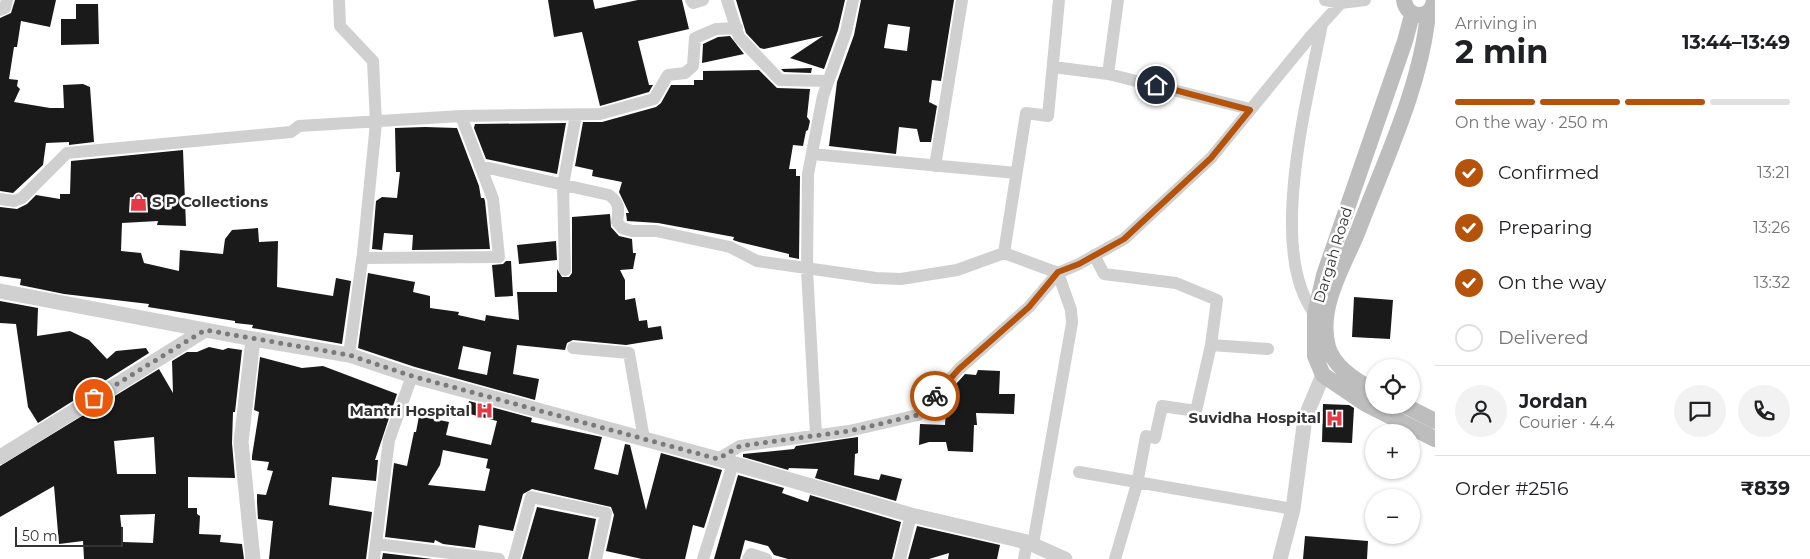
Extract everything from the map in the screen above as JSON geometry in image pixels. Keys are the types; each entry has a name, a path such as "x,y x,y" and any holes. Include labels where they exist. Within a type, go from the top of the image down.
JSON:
{"main road":[{"path":"1404,0 1407,9 1425,9"},
{"name":"Dargah Road","path":"1323,374 1315,356 1315,314 1324,275 1425,9"},
{"name":"Dargah Road","path":"1365,384 1341,369 1333,358 1326,335 1328,309 1340,268 1355,237 1411,91 1425,40 1425,9"},
{"path":"1323,374 1366,404 1435,440"},
{"path":"1420,413 1435,421"}],"street":[{"path":"0,10 5,8 7,0"},
{"path":"339,0 340,26 373,61 376,122 363,258 349,355"},
{"path":"691,0 693,4 703,0"},
{"path":"727,0 740,37 780,80 828,81"},
{"path":"816,434 807,270 808,174 823,96 846,32 853,0"},
{"path":"935,166 962,0"},
{"path":"1004,253 1026,113 1048,116 1059,0"},
{"path":"1108,74 1118,0"},
{"path":"1325,0 1340,2 1365,0"},
{"path":"718,459 740,446 816,434 849,431 918,415 959,369 1029,307 1058,272 1124,239 1211,158 1340,2"},
{"path":"1315,314 1304,301 1293,257 1291,202 1322,24"},
{"path":"0,199 14,200 22,198 67,153 291,132 299,126 460,116 605,114 654,99 668,75 685,73 693,66 695,38 716,29 736,28"},
{"path":"1053,67 1108,74 1250,110"},
{"path":"565,270 563,185 576,115"},
{"path":"363,258 499,257 493,199 460,116"},
{"path":"812,154 1016,173"},
{"path":"480,166 609,195 616,200 619,208 617,222 622,228 632,231 656,231 730,247 757,261 807,270 883,279 901,279 957,270 1004,253 1058,272"},
{"path":"1094,255 1104,274 1176,283 1217,300 1211,345 1196,411 1162,406 1155,438 1146,436 1137,484 1115,559"},
{"path":"1024,559 1030,543 1072,323 1071,310 1058,272"},
{"path":"0,292 349,355 412,376 718,459 911,516 1030,543 1065,559"},
{"path":"0,457 205,330"},
{"path":"252,339 241,442 253,559"},
{"path":"1211,345 1268,349"},
{"path":"573,348 629,353 644,439"},
{"path":"1280,559 1293,509 1305,418 1323,374"},
{"path":"374,559 389,440 412,376"},
{"path":"703,559 733,464"},
{"path":"1079,472 1137,484 1293,509"},
{"path":"514,559 532,497 606,513 596,559"},
{"path":"900,559 911,516"},
{"path":"376,544 469,557 499,559"},
{"path":"748,559 751,554 766,559"}],"building":[{"path":"15,0 56,0 50,27 21,21 17,47 14,47 9,79 18,80 17,86 20,89 14,102 50,108 64,108 63,85 83,84 90,87 94,142 69,145 69,142 46,143 43,165 13,193 0,191 0,18 11,13"},
{"path":"548,0 593,0 595,9 638,0 682,0 689,29 638,41 649,85 653,85 649,92 600,106 582,32 554,37"},
{"path":"736,0 845,0 838,30 824,69 790,58 823,36 764,49 760,48 746,33"},
{"path":"861,0 954,0 941,81 932,80 929,102 937,106 931,142 920,142 917,129 899,127 896,154 829,146 837,82 854,35","holes":["888,24 910,27 907,51 884,48"]},
{"path":"76,4 98,4 99,44 61,45 61,19 76,19"},
{"path":"730,36 744,54 702,63 703,44 718,37"},
{"path":"812,68 811,73 784,72 781,69"},
{"path":"759,70 777,88 810,89 807,117 810,121 808,130 806,131 803,146 793,145 789,169 796,169 796,176 800,176 799,259 789,257 789,254 733,240 734,237 658,223 627,221 626,213 629,213 619,192 622,182 592,176 593,170 575,166 583,122 602,122 656,107 661,103 671,85 694,85 694,80 703,80 703,71"},
{"path":"566,123 557,174 486,159 474,128 475,124"},
{"path":"395,128 457,128 479,186 481,198 484,198 485,201 490,249 412,250 413,235 384,233 382,250 372,249 376,201 382,197 397,198 400,172 396,172"},
{"path":"183,150 186,226 157,225 158,221 122,223 121,251 141,253 144,263 179,271 180,250 223,254 225,239 232,230 258,228 259,242 278,241 277,287 333,296 336,278 351,281 342,344 252,328 253,325 235,323 235,321 148,307 149,304 64,294 20,285 21,279 0,276 0,207 17,209 27,204 36,195 60,199 60,194 70,194 71,161"},
{"path":"610,214 611,227 619,236 632,239 633,253 636,253 633,269 620,270 625,280 625,300 635,298 639,321 647,320 648,328 661,326 663,339 626,345 573,340 567,343 565,350 517,345 513,374 539,379 535,400 415,367 358,348 368,273 415,282 413,292 430,296 430,308 459,312 458,315 485,321 486,315 519,320 517,292 557,292 557,269 562,277 569,277 572,273 572,217","holes":["463,346 491,352 487,375 458,369"]},
{"path":"556,241 557,260 519,264 517,245"},
{"path":"506,261 511,261 513,296 495,297 492,265 503,264"},
{"path":"1354,297 1393,300 1390,339 1352,337"},
{"path":"0,301 38,308 37,336 70,331 89,340 107,359 116,351 146,348 149,353 38,423 28,407 16,324 0,323"},
{"path":"209,347 223,350 228,348 242,350 235,412 233,412 232,443 235,478 188,477 188,508 197,508 197,514 200,516 199,534 221,535 220,542 242,544 244,559 84,559 83,541 59,544 54,486 0,517 0,466 159,369 173,393 172,361 187,352 197,352","holes":["154,437 156,474 117,474 114,441","155,514 153,543 123,542 120,515"]},
{"path":"260,357 302,368 323,366 397,394 375,460 378,460 376,481 332,477 329,505 372,512 366,559 269,559 273,521 258,519 257,494 266,495 273,471 267,470 269,462 252,460 259,412 254,410"},
{"path":"978,370 1000,371 999,394 1015,394 1014,414 976,413 977,425 974,425 973,452 948,451 946,442 929,442 919,445 920,424 945,425 947,395 955,393 956,384 965,374 976,375"},
{"path":"469,401 532,418 531,422 602,437 594,469 618,475 625,444 630,445 646,510 661,453 722,470 704,528 693,525 685,559 642,559 606,551 614,515 611,507 532,489 523,494 513,531 479,525 475,548 443,544 435,540 434,543 385,537 394,463 407,466 419,416 449,422 446,435 491,445 497,421 466,413","holes":["443,450 488,459 486,468 490,469 485,491 428,485 440,465"]},
{"path":"1323,404 1349,405 1354,408 1352,443 1322,442"},
{"path":"858,437 858,453 855,454 854,475 879,480 881,474 902,479 896,501 815,478 818,469 789,468 788,470 743,457 743,454 794,449 796,446"},
{"path":"738,475 784,488 782,493 808,502 810,495 901,522 892,559 788,559 774,555 768,546 745,540 740,559 714,559"},
{"path":"537,507 596,519 588,559 522,559"},
{"path":"917,526 1000,545 997,559 948,559 949,553 929,559 908,559"},
{"path":"1305,536 1365,541 1365,544 1368,544 1367,559 1303,559"},
{"path":"383,553 432,559 382,559"}],"way so far":[{"path":"94,398 205,330 349,355 412,376 718,459 740,446 816,434 849,431 918,415 935,396"}],"place":[{"name":"S P Collections","path":"138,202"},
{"name":"Mantri Hospital","path":"484,411"},
{"name":"Suvidha Hospital","path":"1335,418"}],"route":[{"path":"935,396 959,369 1029,307 1058,272 1079,264 1124,239 1211,158 1250,110 1156,85"}]}
